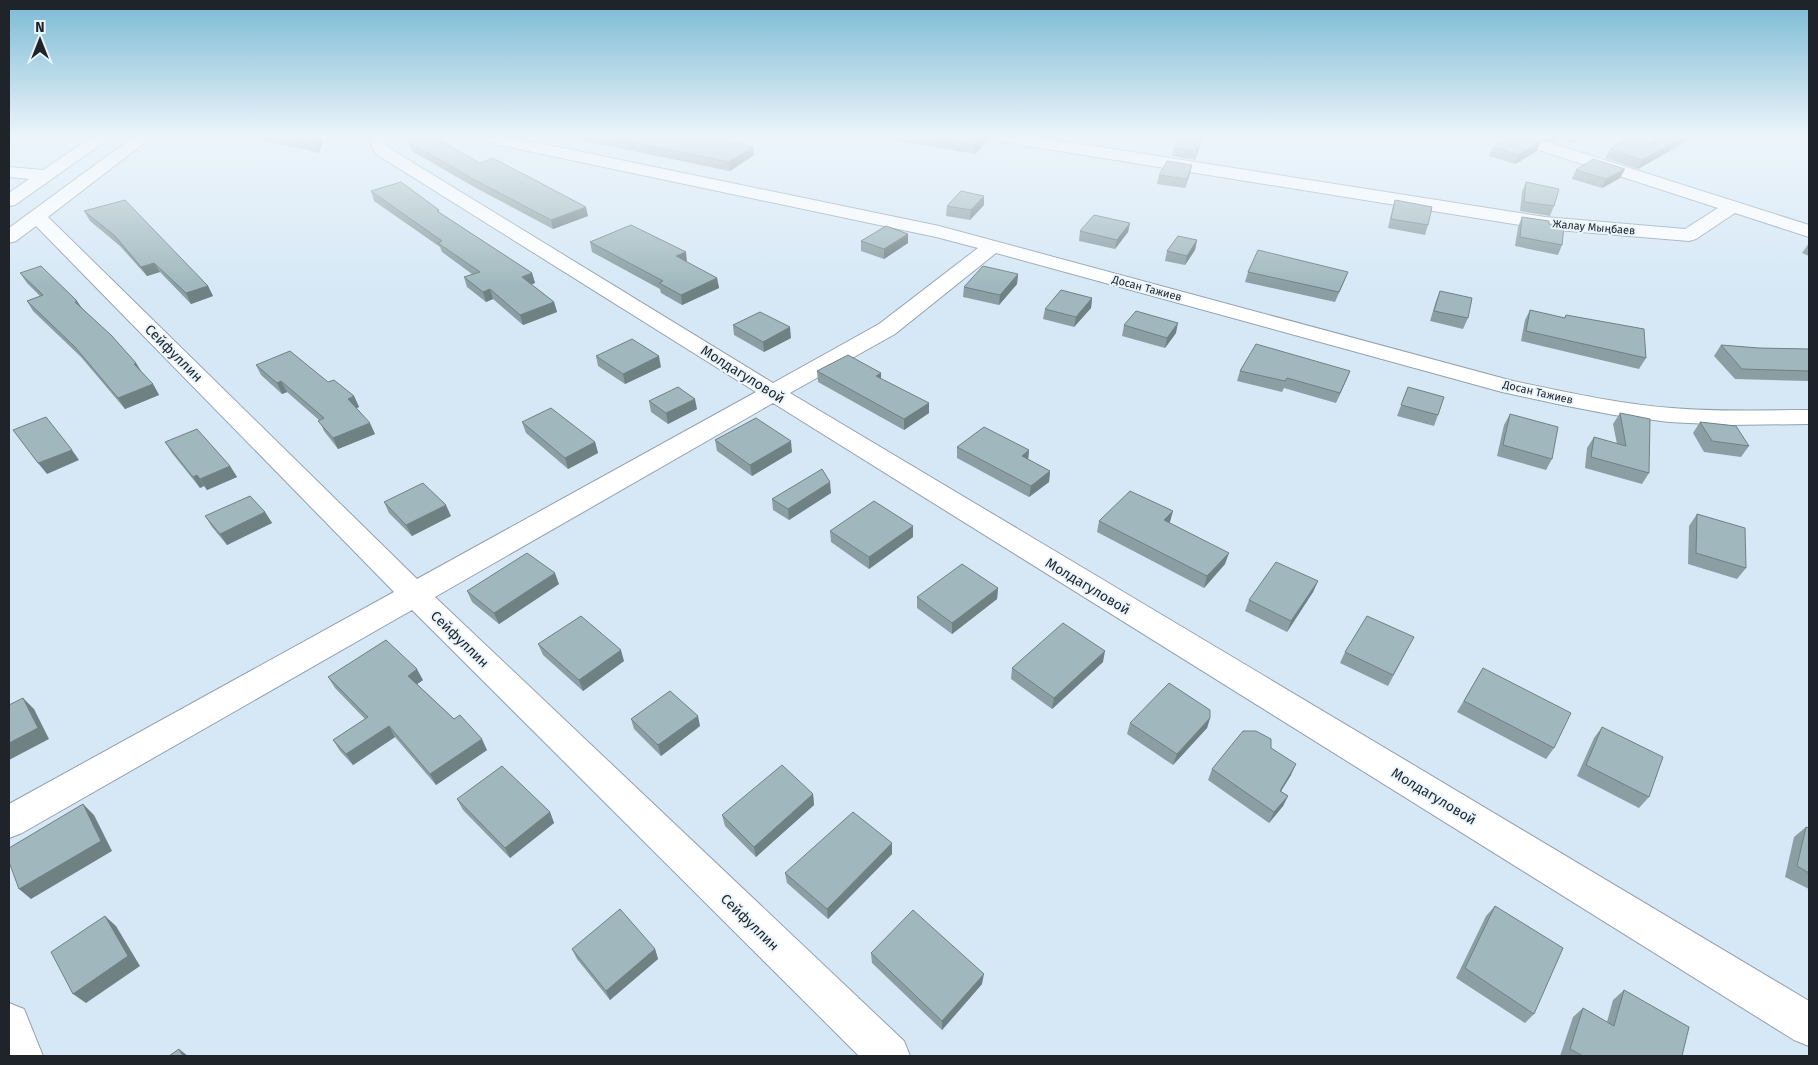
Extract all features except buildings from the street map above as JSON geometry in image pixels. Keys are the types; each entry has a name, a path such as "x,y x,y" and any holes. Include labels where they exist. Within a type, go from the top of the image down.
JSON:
{"street":[{"path":"9,202 31,187"},
{"path":"9,237 77,187"},
{"name":"Молдагуловой","path":"440,187 773,393 1809,1025"},
{"name":"Досан Тажиев","path":"723,187 939,232 1510,387 1600,406 1650,414 1720,418 1809,417"},
{"name":"Жалау Мыңбаев","path":"1322,187 1545,223 1689,235 1732,207"},
{"path":"1669,187 1809,231"},
{"name":"Сейфуллин","path":"38,216 414,594 889,1056"},
{"path":"9,822 887,330 993,246"},
{"path":"9,1024 22,1056"}]}
